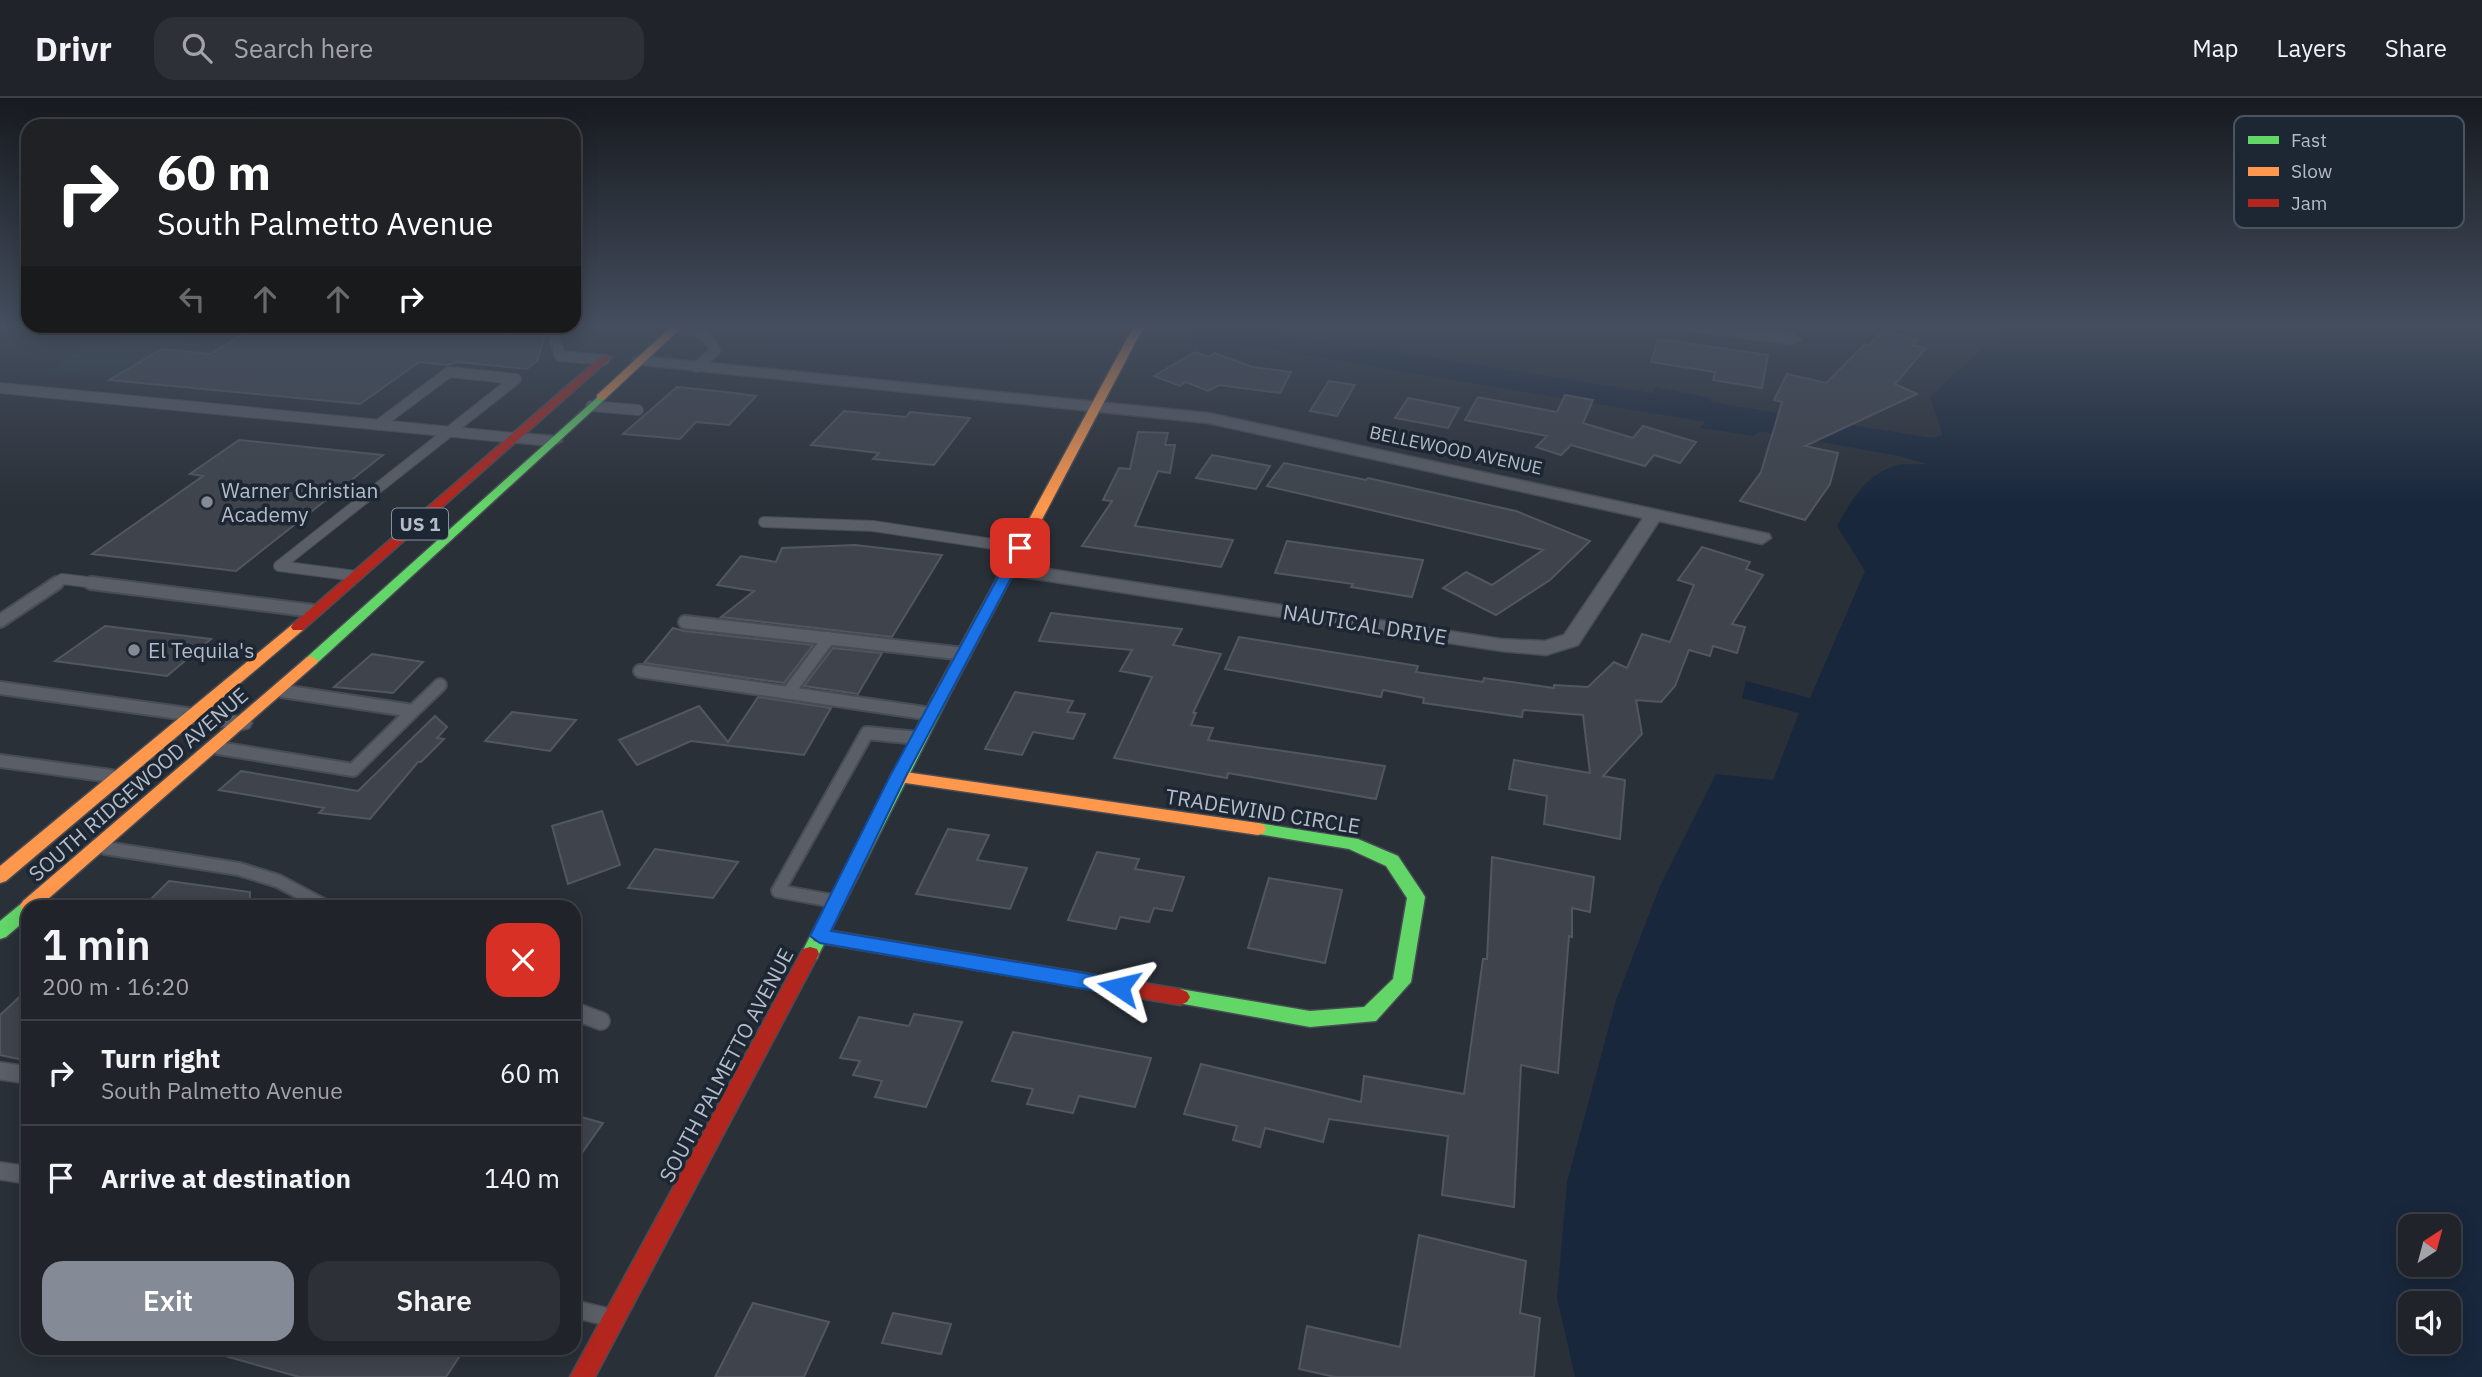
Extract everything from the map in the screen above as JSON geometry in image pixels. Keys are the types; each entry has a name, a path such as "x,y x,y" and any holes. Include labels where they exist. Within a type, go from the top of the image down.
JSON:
{"street":[{"name":"SOUTH RIDGEWOOD AVENUE","path":"0,876 318,611 575,386"},
{"name":"SOUTH RIDGEWOOD AVENUE","path":"37,900 384,598 613,386"},
{"name":"BELLEWOOD AVENUE","path":"878,386 1208,418 1762,538"},
{"name":"SOUTH PALMETTO AVENUE","path":"582,1377 820,936 898,776 1106,386"},
{"path":"517,438 554,441"},
{"name":"NAUTICAL DRIVE","path":"1009,569 1501,645 1546,648 1571,640 1655,514"},
{"path":"193,715 241,723"},
{"name":"TRADEWIND CIRCLE","path":"820,936 1310,1019 1369,1015 1402,982 1416,897 1392,861 1352,843 898,776"},
{"name":"SOUTH RIDGEWOOD AVENUE","path":"0,932 21,914"}],"lane":[{"path":"378,425 431,386"},
{"path":"359,576 279,566 507,386"},
{"path":"0,388 517,438"},
{"path":"591,406 638,410"},
{"path":"764,522 873,526 1020,548"},
{"path":"0,621 61,579 318,611"},
{"path":"685,622 964,654"},
{"path":"788,693 829,638"},
{"path":"640,671 931,715"},
{"path":"213,747 353,770 440,685"},
{"path":"0,688 193,715"},
{"path":"278,690 413,711"},
{"path":"837,901 778,891 867,733 918,738"},
{"path":"0,761 118,777"},
{"path":"98,847 239,869 278,881 314,900"},
{"path":"0,853 19,860"},
{"path":"581,1014 601,1021"},
{"path":"0,1071 21,1074"},
{"path":"0,1171 21,1174"},
{"path":"581,1311 614,1318"}],"water":[{"path":"1489,386 1607,386 1653,393 1656,387 1711,398 1711,402 1931,438 1943,435 1930,397 1942,386 2482,386 2482,1377 1575,1377 1557,1298 1567,1182 1616,1000 1660,886 1716,774 1773,780 1799,713 1742,698 1746,681 1810,698 1865,571 1837,526 1853,499 1875,476 1898,465 1927,464 1899,456 1759,431 1754,436 1701,428 1705,422"}],"building":[{"path":"168,386 386,386 360,404"},
{"path":"1195,386 1218,386 1208,391"},
{"path":"1224,386 1284,386 1280,393"},
{"path":"1326,386 1355,386 1337,416 1310,411"},
{"path":"1781,386 1899,386 1917,394 1805,446 1838,453 1830,484 1805,520 1740,501 1761,472 1782,402 1774,400"},
{"path":"677,387 756,396 729,425 696,422 680,439 623,434"},
{"path":"1565,395 1593,400 1583,423 1633,438 1643,426 1696,442 1680,463 1654,455 1645,466 1571,445 1561,455 1536,447 1547,436 1465,420 1478,397 1557,412"},
{"path":"1408,398 1459,408 1448,428 1395,418"},
{"path":"844,411 906,417 910,412 970,418 934,465 873,459 879,453 811,445"},
{"path":"1138,432 1168,433 1165,445 1175,445 1170,473 1158,471 1135,526 1233,540 1221,567 1082,546 1112,501 1103,500 1119,468 1130,469"},
{"path":"239,440 383,455 236,571 92,554 203,476 190,474"},
{"path":"1212,455 1270,466 1256,489 1196,478"},
{"path":"1284,463 1366,480 1368,478 1516,511 1590,541 1550,580 1496,615 1443,588 1466,572 1492,585 1543,550 1267,486"},
{"path":"1287,541 1423,560 1412,597 1351,587 1353,584 1275,573"},
{"path":"855,545 942,555 892,637 721,617 754,591 717,585 741,556 776,562 782,548"},
{"path":"1702,547 1750,562 1746,569 1763,575 1732,624 1745,627 1737,653 1713,646 1710,656 1689,650 1675,686 1661,702 1636,700 1642,734 1603,776 1625,780 1620,839 1544,824 1547,796 1509,789 1514,760 1590,773 1583,715 1523,710 1522,717 1423,703 1424,698 1383,690 1381,697 1225,669 1239,637 1418,666 1416,672 1483,682 1484,678 1554,688 1554,685 1588,687 1614,662 1627,668 1642,634 1670,642 1694,585 1678,580"},
{"path":"1051,613 1182,629 1173,645 1221,654 1193,713 1196,713 1191,725 1213,728 1208,740 1385,766 1376,799 1228,773 1227,778 1114,758 1152,677 1120,671 1132,650 1039,641"},
{"name":"El Tequila's","path":"105,626 211,639 167,676 55,661"},
{"path":"673,628 813,645 784,683 644,663"},
{"path":"833,648 882,653 858,694 804,686"},
{"path":"372,654 423,662 393,693 334,687"},
{"path":"1015,692 1073,701 1067,712 1085,714 1073,739 1033,732 1022,755 985,749"},
{"path":"758,697 831,708 804,755 691,741 637,765 619,740 699,706 728,742"},
{"path":"512,712 576,720 550,751 485,741"},
{"path":"435,716 447,727 437,738 444,739 418,762 370,819 319,813 324,808 219,790 241,771 358,791"},
{"path":"602,811 620,865 568,884 552,826"},
{"path":"948,829 989,835 977,860 1027,868 1010,909 916,894"},
{"path":"655,849 738,862 713,898 628,888"},
{"path":"1097,852 1139,859 1135,869 1184,877 1172,911 1154,908 1149,922 1120,917 1116,929 1068,920"},
{"path":"1492,857 1594,877 1590,912 1572,908 1572,937 1569,936 1558,1073 1521,1065 1514,1207 1442,1195 1448,1136 1329,1119 1323,1142 1265,1128 1260,1147 1233,1140 1237,1126 1184,1114 1201,1064 1361,1102 1364,1076 1464,1094 1483,959 1487,959"},
{"path":"1269,878 1342,890 1325,963 1248,948"},
{"path":"169,881 250,892 250,900 150,900"},
{"path":"21,996 21,1060 0,1055 0,1015"},
{"path":"914,1014 962,1022 926,1107 875,1097 882,1081 853,1075 860,1061 840,1058 859,1017 909,1026"},
{"path":"1013,1032 1151,1058 1135,1107 1079,1096 1073,1113 1027,1104 1033,1089 992,1081"},
{"path":"581,1117 603,1123 581,1154"},
{"path":"1419,1235 1526,1261 1520,1313 1540,1318 1534,1377 1335,1377 1299,1369 1307,1326 1400,1347"},
{"path":"753,1303 829,1322 804,1377 715,1377"},
{"path":"893,1313 951,1324 941,1354 882,1343"},
{"path":"222,1355 460,1355 446,1377 299,1377"}],"traffic: fast":[{"path":"311,661 601,397"},
{"path":"810,954 941,696"},
{"path":"1180,997 1310,1019 1369,1015 1402,982 1416,897 1392,861 1352,843 1258,829"},
{"path":"0,932 21,914"}],"traffic: slow":[{"path":"601,397 613,386"},
{"path":"941,696 1107,386"},
{"path":"0,876 298,627"},
{"path":"36,900 311,661"},
{"path":"898,777 1258,829"}],"traffic: jam":[{"path":"298,627 574,386"},
{"path":"820,936 1180,997"},
{"path":"582,1377 810,954"}],"place":[{"name":"Warner Christian Academy","path":"207,502"},
{"name":"El Tequila's","path":"134,650"}],"route":[{"path":"1020,548 898,776 820,936 1119,987"}]}
